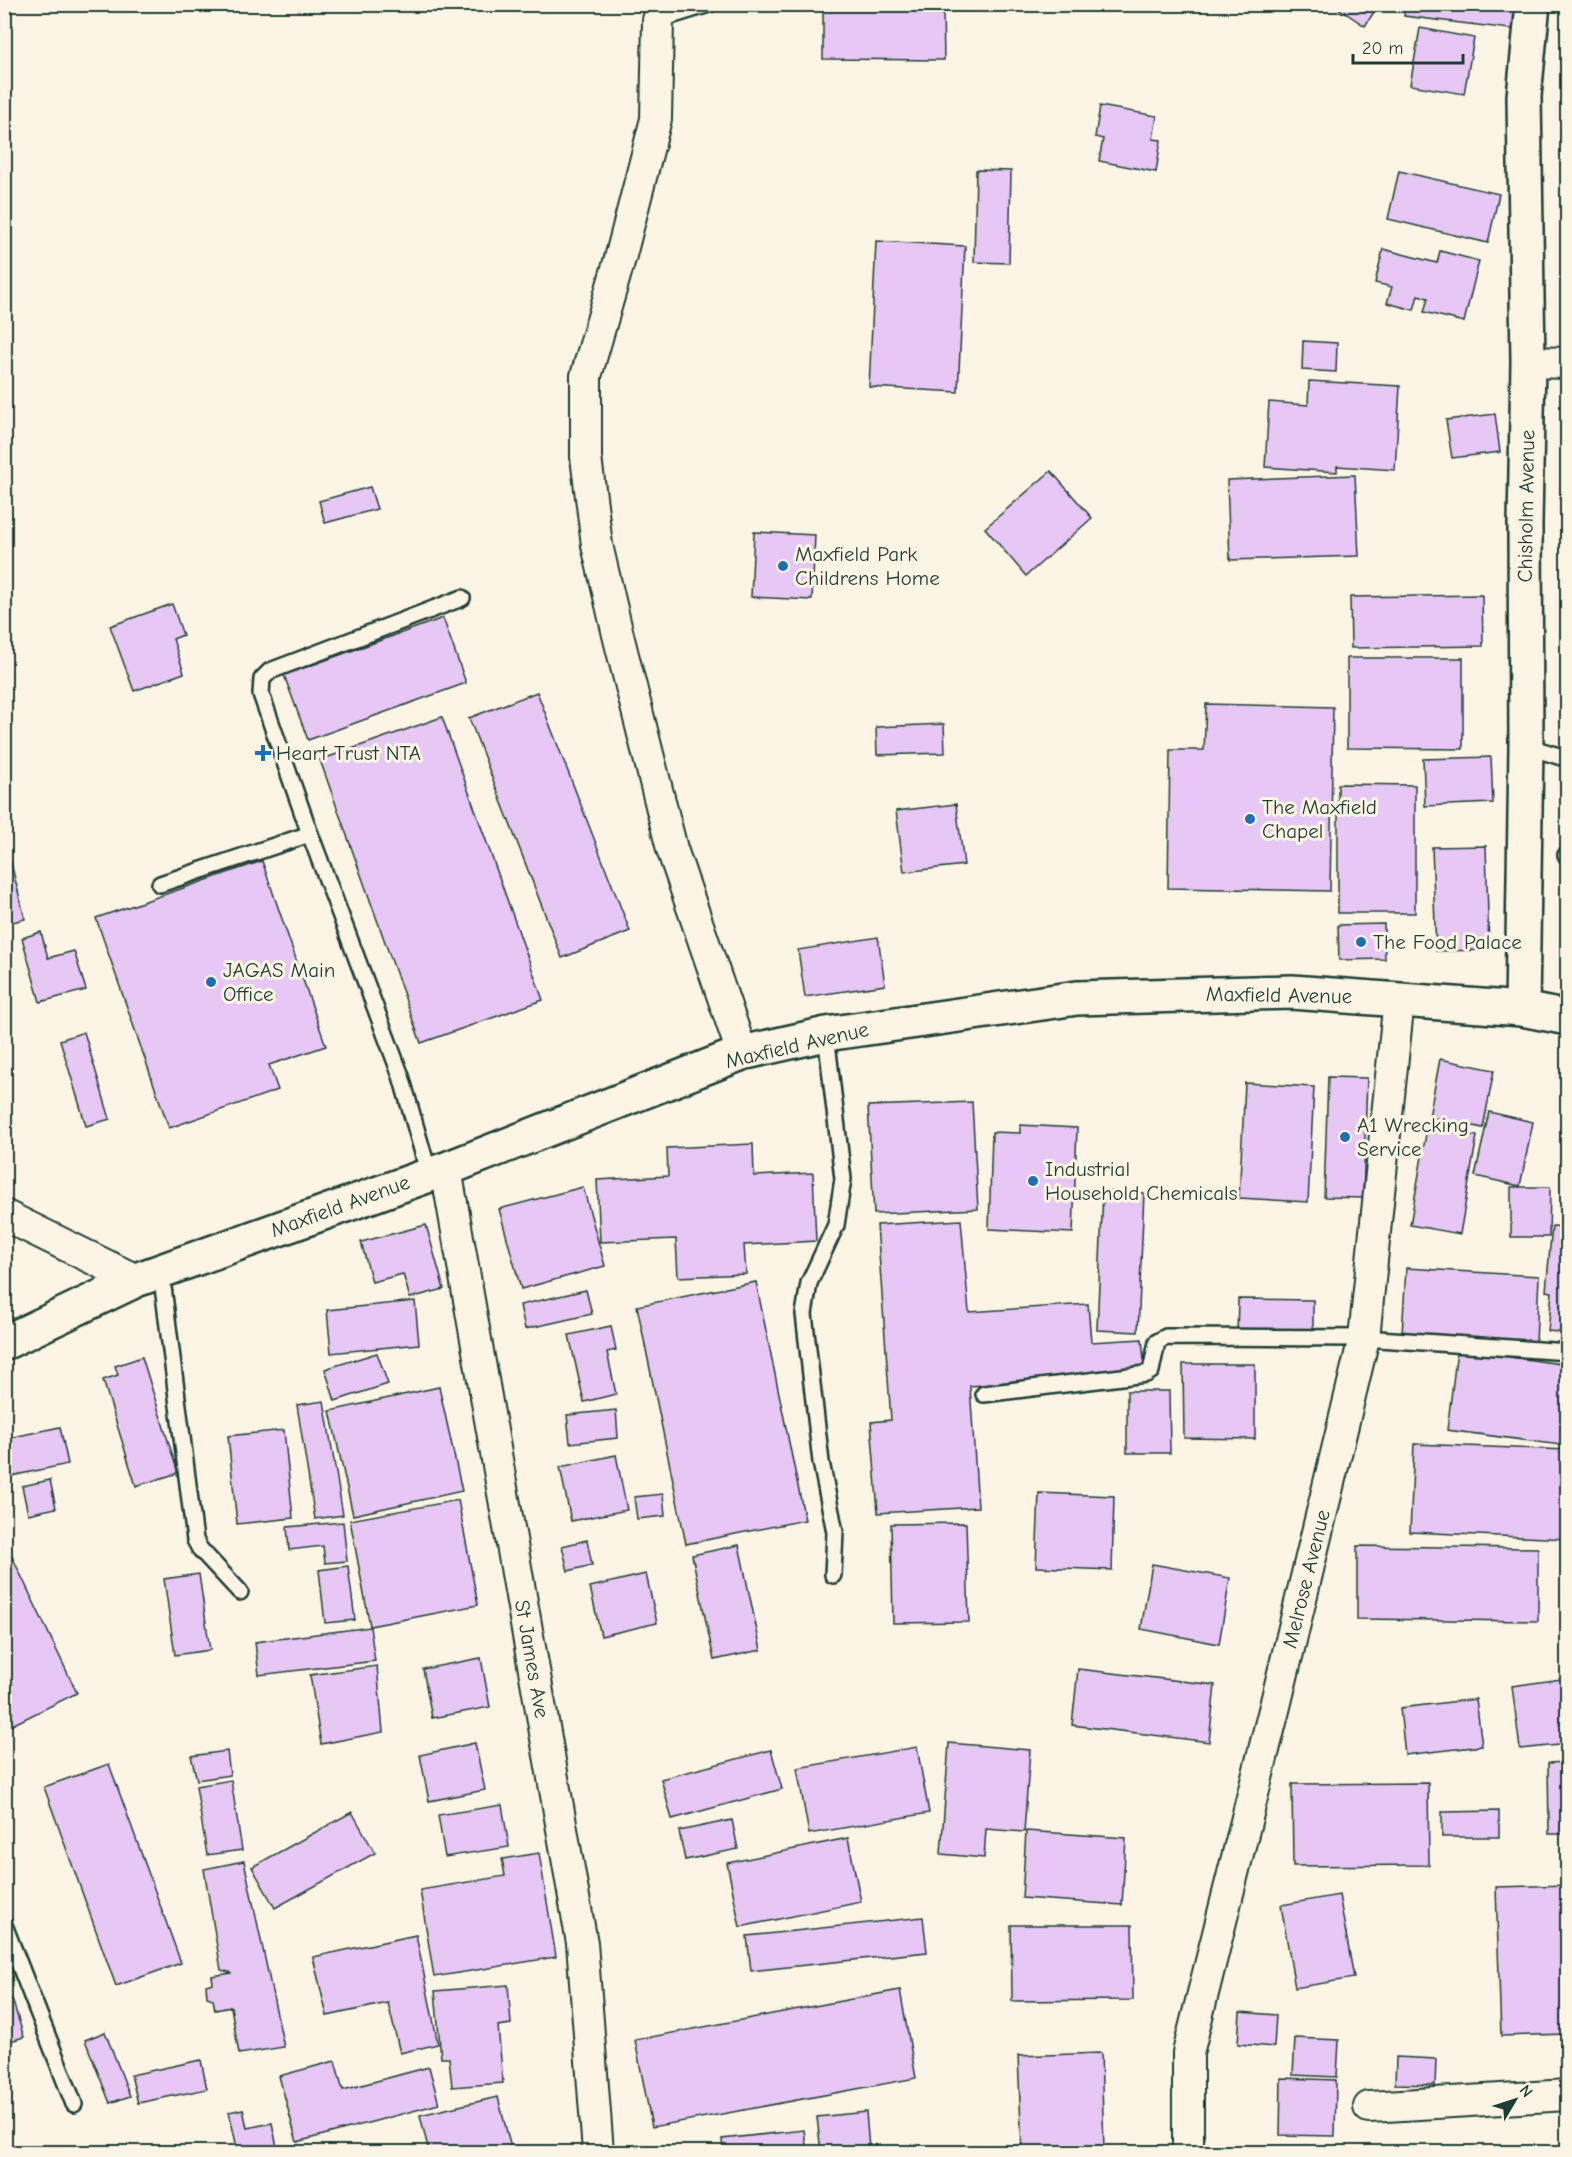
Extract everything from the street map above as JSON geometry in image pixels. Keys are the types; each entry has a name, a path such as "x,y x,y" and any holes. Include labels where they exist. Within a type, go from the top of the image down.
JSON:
{"main road":[{"name":"Chisholm Avenue","path":"1522,1009 1528,362 1524,96 1533,4"},
{"name":"Maxfield Avenue","path":"4,1343 148,1276 437,1171 742,1053 826,1034 1077,998 1292,992 1522,1009 1568,1018"}],"street":[{"path":"655,12 656,119 621,255 586,376 586,457 597,544 672,849 742,1053"},
{"path":"1528,362 1568,363"},
{"name":"Melrose Avenue","path":"1188,2152 1188,2053 1364,1338 1399,999"},
{"name":"St James Ave","path":"437,1171 582,1943 598,2152"},
{"path":"4,1215 148,1276"},
{"path":"1369,2108 1568,2095"}],"lane":[{"path":"655,12 709,4"},
{"path":"437,1171 310,834 261,694 262,679 270,671 462,598"},
{"path":"1526,746 1568,759"},
{"path":"160,884 310,834"},
{"path":"826,1034 843,1179 836,1225 809,1283 804,1314 821,1462 835,1532 833,1575"},
{"path":"148,1276 195,1540 200,1549 240,1592"},
{"path":"984,1394 1146,1374 1150,1371 1157,1342 1166,1337 1364,1338 1568,1352"},
{"path":"4,1924 74,2104"}],"building":[{"path":"1332,4 1379,4 1365,26"},
{"path":"1405,4 1521,4 1518,30 1404,16"},
{"path":"823,8 943,9 944,60 823,59"},
{"path":"1420,28 1474,38 1464,94 1410,85"},
{"path":"1100,106 1157,116 1153,139 1161,140 1156,172 1099,161 1103,139 1095,137"},
{"path":"976,170 1011,171 1009,263 974,262"},
{"path":"1399,171 1499,194 1488,243 1388,219"},
{"path":"876,241 965,246 958,392 869,387"},
{"path":"1383,249 1437,263 1440,251 1479,261 1464,322 1424,312 1428,298 1418,295 1414,310 1387,303 1392,287 1375,283"},
{"path":"1303,341 1337,343 1336,372 1302,370"},
{"path":"1309,381 1400,386 1395,470 1337,466 1337,472 1265,467 1269,402 1308,405"},
{"path":"1495,414 1500,452 1452,458 1446,420"},
{"path":"1051,471 1092,518 1026,576 985,528"},
{"path":"1355,475 1359,556 1230,560 1227,480"},
{"path":"370,487 377,509 325,523 319,501"},
{"name":"Maxfield Park Childrens Home","path":"754,532 815,535 812,600 751,597"},
{"path":"1482,595 1483,646 1351,648 1350,597"},
{"path":"172,604 183,635 173,639 184,673 134,691 110,626"},
{"path":"443,618 466,683 308,740 284,675"},
{"path":"1347,658 1463,658 1463,749 1347,748"},
{"path":"537,692 630,931 562,958 469,718"},
{"name":"The Maxfield Chapel","path":"1206,704 1333,707 1330,891 1168,888 1170,750 1204,750"},
{"path":"442,717 543,1000 421,1043 320,760"},
{"path":"944,724 945,753 877,755 876,727"},
{"path":"1491,757 1493,803 1425,806 1423,759"},
{"path":"1338,784 1415,785 1415,913 1338,913"},
{"path":"956,804 964,865 904,872 896,811"},
{"path":"4,835 25,919 4,924"},
{"path":"1486,846 1489,950 1436,951 1432,847"},
{"name":"JAGAS Main Office","path":"262,861 326,1046 269,1065 278,1090 169,1128 96,918"},
{"name":"The Food Palace","path":"1384,924 1385,959 1339,960 1338,925"},
{"path":"41,932 48,958 74,951 86,990 40,1002 22,938"},
{"path":"878,937 885,985 805,997 798,950"},
{"path":"84,1032 110,1119 86,1126 60,1040"},
{"path":"1440,1059 1494,1070 1483,1128 1429,1117"},
{"name":"A1 Wrecking Service","path":"1328,1077 1367,1078 1363,1198 1324,1197"},
{"path":"1245,1083 1314,1087 1308,1202 1239,1198"},
{"path":"972,1102 978,1209 874,1214 868,1106"},
{"path":"1489,1112 1533,1122 1520,1186 1475,1176"},
{"name":"Industrial Household Chemicals","path":"1020,1125 1077,1128 1073,1233 989,1229 992,1132 1020,1133"},
{"path":"1427,1128 1477,1136 1460,1234 1410,1225"},
{"path":"753,1144 754,1176 813,1173 816,1241 744,1245 746,1274 678,1277 676,1239 600,1242 597,1180 668,1176 667,1148"},
{"path":"583,1187 605,1266 521,1289 499,1209"},
{"path":"1511,1187 1550,1187 1549,1237 1511,1237"},
{"path":"1103,1191 1144,1193 1138,1332 1097,1330"},
{"path":"961,1220 969,1312 1088,1304 1091,1342 1142,1339 1145,1370 1081,1378 970,1386 978,1507 878,1513 871,1422 891,1420 877,1225"},
{"path":"426,1225 444,1289 410,1298 403,1274 372,1282 361,1242"},
{"path":"1552,1226 1568,1227 1568,1333 1548,1331 1552,1292 1546,1291"},
{"path":"1406,1268 1539,1276 1536,1343 1402,1335"},
{"path":"756,1282 805,1520 686,1544 637,1306"},
{"path":"586,1290 592,1314 525,1329 520,1305"},
{"path":"1238,1299 1313,1300 1313,1336 1237,1335"},
{"path":"415,1301 419,1344 331,1353 327,1310"},
{"path":"611,1326 616,1350 607,1352 616,1394 584,1402 569,1335"},
{"path":"1457,1350 1568,1365 1568,1446 1447,1430"},
{"path":"377,1353 388,1384 335,1401 325,1369"},
{"path":"142,1357 178,1473 136,1486 103,1380 118,1375 115,1366"},
{"path":"1183,1364 1255,1364 1255,1439 1184,1438"},
{"path":"439,1387 462,1491 353,1515 330,1411"},
{"path":"1127,1391 1169,1391 1170,1453 1127,1453"},
{"path":"324,1401 343,1515 315,1519 297,1405"},
{"path":"616,1410 618,1438 570,1443 567,1415"},
{"path":"60,1427 68,1464 11,1476 4,1439"},
{"path":"284,1430 293,1518 237,1524 228,1436"},
{"path":"1414,1444 1568,1450 1568,1539 1410,1532"},
{"path":"616,1455 627,1510 571,1521 560,1467"},
{"path":"50,1480 56,1508 28,1514 22,1486"},
{"path":"1039,1493 1114,1496 1112,1570 1036,1567"},
{"path":"663,1494 665,1516 637,1519 634,1497"},
{"path":"458,1500 478,1605 370,1626 350,1520"},
{"path":"343,1522 347,1561 325,1563 323,1546 289,1550 287,1527"},
{"path":"966,1523 969,1622 893,1623 891,1524"},
{"path":"587,1540 592,1565 568,1571 562,1546"},
{"path":"739,1545 761,1650 714,1660 692,1555"},
{"path":"7,1546 77,1693 4,1729 4,1548"},
{"path":"1357,1546 1538,1548 1538,1621 1357,1619"},
{"path":"1566,1557 1568,1557 1568,1611 1563,1611"},
{"path":"1152,1564 1230,1578 1219,1644 1141,1629"},
{"path":"348,1566 355,1620 325,1623 319,1570"},
{"path":"199,1574 210,1650 175,1655 164,1579"},
{"path":"646,1574 657,1623 601,1636 590,1587"},
{"path":"370,1627 375,1661 259,1675 255,1642"},
{"path":"481,1658 490,1707 432,1718 423,1669"},
{"path":"377,1666 383,1732 321,1744 310,1675"},
{"path":"1078,1669 1215,1685 1209,1742 1072,1725"},
{"path":"1568,1678 1568,1744 1520,1749 1512,1686"},
{"path":"1476,1699 1482,1746 1405,1755 1400,1708"},
{"path":"475,1743 485,1790 429,1801 420,1755"},
{"path":"949,1743 1030,1750 1024,1832 986,1829 984,1858 941,1854"},
{"path":"917,1747 929,1813 809,1834 797,1768"},
{"path":"771,1750 782,1789 672,1819 661,1779"},
{"path":"227,1751 230,1775 197,1780 191,1756"},
{"path":"1568,1762 1568,1834 1549,1834 1548,1763"},
{"path":"109,1764 181,1963 116,1986 44,1787"},
{"path":"231,1780 242,1850 207,1855 196,1786"},
{"path":"1428,1783 1429,1865 1293,1866 1292,1784"},
{"path":"502,1805 509,1847 445,1857 438,1815"},
{"path":"1499,1811 1499,1837 1442,1837 1442,1812"},
{"path":"352,1812 375,1853 275,1908 252,1867"},
{"path":"732,1820 738,1849 685,1860 679,1831"},
{"path":"1026,1831 1126,1838 1122,1905 1022,1898"},
{"path":"848,1838 861,1902 740,1927 727,1863"},
{"path":"539,1853 556,1957 434,1977 420,1890 505,1876 502,1859"},
{"path":"244,1861 284,2047 239,2054 231,2007 215,2010 213,1999 207,1997 206,1985 213,1983 212,1976 232,1973 221,1970 204,1869"},
{"path":"1568,1885 1568,2034 1501,2036 1496,1887"},
{"path":"1339,1895 1354,1978 1295,1988 1281,1905"},
{"path":"923,1917 927,1952 751,1971 747,1936"},
{"path":"1011,1925 1132,1925 1133,2000 1012,2001"},
{"path":"416,1935 438,2044 400,2053 388,2003 327,2016 313,1957"},
{"path":"508,1985 511,2024 498,2026 503,2083 452,2087 449,2058 441,2058 435,1991"},
{"path":"900,1990 916,2078 652,2127 635,2040"},
{"path":"12,1999 24,2037 4,2043 4,2002"},
{"path":"1240,2012 1276,2015 1274,2047 1238,2044"},
{"path":"105,2032 130,2096 110,2103 85,2040"},
{"path":"1295,2038 1339,2040 1337,2077 1293,2075"},
{"path":"1101,2053 1104,2149 1022,2151 1018,2056"},
{"path":"1396,2057 1436,2059 1435,2085 1395,2084"},
{"path":"201,2060 207,2089 138,2103 131,2075"},
{"path":"335,2061 343,2090 429,2067 439,2104 297,2142 279,2076"},
{"path":"1281,2078 1336,2080 1335,2136 1280,2135"},
{"path":"498,2097 512,2152 429,2152 420,2115"},
{"path":"243,2109 247,2128 272,2123 278,2152 238,2152 229,2112"},
{"path":"866,2112 869,2149 821,2152 817,2117"},
{"path":"804,2130 807,2152 723,2152 722,2139"}],"place":[{"name":"Maxfield Park Childrens Home","path":"783,566"},
{"name":"Heart Trust NTA","path":"263,753"},
{"name":"The Maxfield Chapel","path":"1250,819"},
{"name":"The Food Palace","path":"1361,942"},
{"name":"JAGAS Main Office","path":"211,982"},
{"name":"A1 Wrecking Service","path":"1345,1137"},
{"name":"Industrial Household Chemicals","path":"1033,1181"}]}
